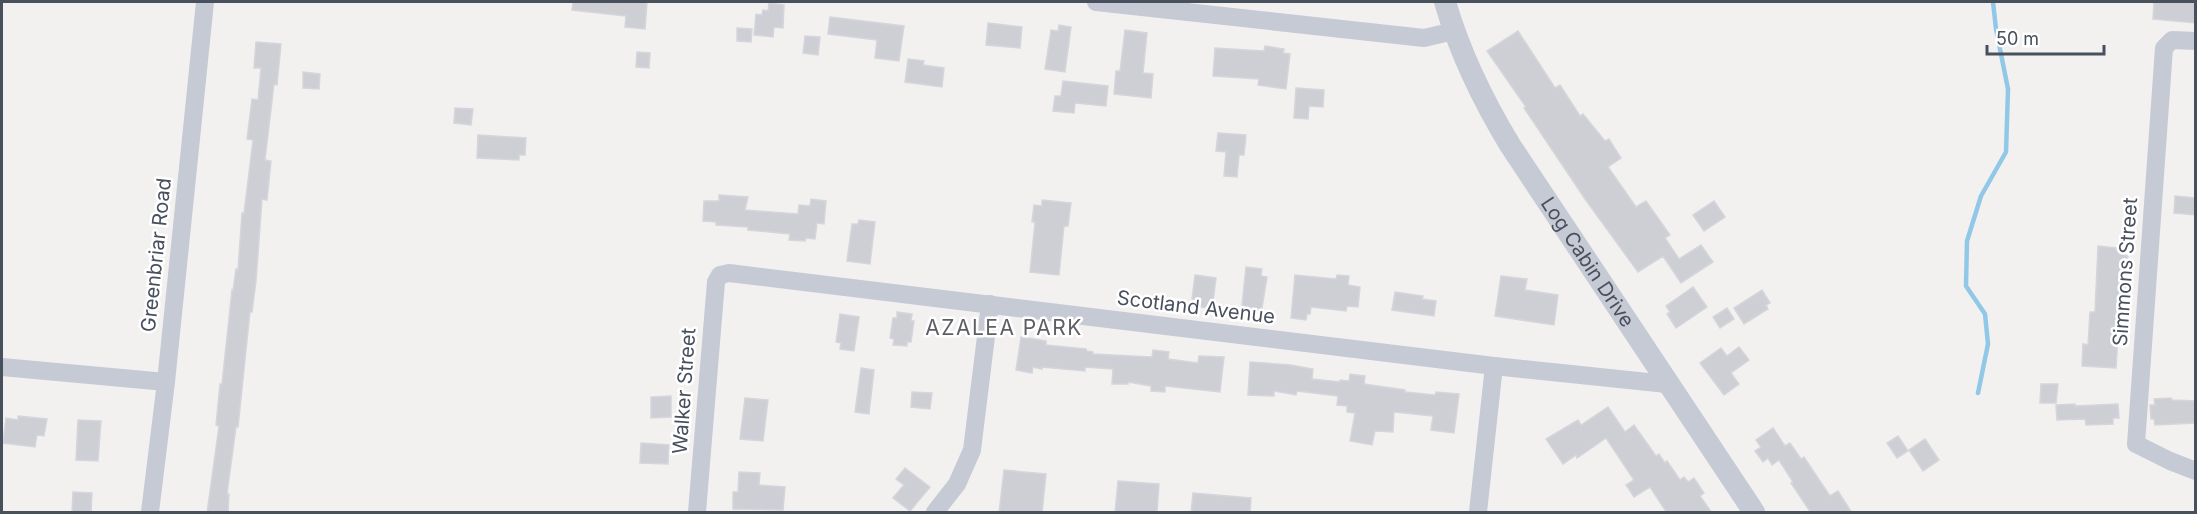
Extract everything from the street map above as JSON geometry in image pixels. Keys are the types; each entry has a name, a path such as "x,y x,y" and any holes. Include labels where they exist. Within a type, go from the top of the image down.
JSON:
{"street":[{"name":"Greenbriar Road","path":"150,513 166,382 204,2"},
{"path":"1096,2 1424,39 1454,31"},
{"name":"Log Cabin Drive","path":"1445,2 1475,83 1510,145 1754,513"},
{"name":"Simmons Street","path":"2196,41 2172,40 2164,48 2136,444 2196,471"},
{"name":"Scotland Avenue","path":"720,275 729,273 1494,366 1667,384"},
{"name":"Walker Street","path":"697,513 711,327 716,282 720,275"},
{"path":"935,513 957,484 972,450 990,304"},
{"path":"1478,513 1494,366"},
{"path":"2,367 166,382"}],"building":[{"path":"573,2 647,2 645,29 625,27 626,16 572,10"},
{"path":"2154,2 2196,2 2196,23 2153,19"},
{"path":"769,3 784,5 783,28 774,27 773,37 754,35 756,14 762,15 763,10 768,11"},
{"path":"830,17 904,26 899,61 875,58 877,40 828,34"},
{"path":"988,23 1022,27 1020,48 986,45"},
{"path":"1059,25 1071,27 1065,72 1045,69 1051,30 1058,31"},
{"path":"737,28 752,29 751,42 737,41"},
{"path":"1125,30 1147,33 1143,73 1153,74 1151,98 1114,94 1116,71 1120,71"},
{"path":"1518,31 1555,88 1560,85 1580,116 1583,114 1605,141 1609,139 1621,158 1608,167 1636,207 1646,201 1670,235 1665,238 1679,259 1701,245 1713,262 1681,283 1663,256 1638,272 1585,199 1487,51"},
{"path":"805,36 820,37 818,55 803,53"},
{"path":"256,42 281,44 265,160 271,161 267,200 262,199 256,281 252,312 250,312 238,427 236,427 227,494 229,494 228,513 207,513 219,426 216,425 220,384 222,384 232,290 236,269 238,270 242,213 244,213 253,140 247,139 252,99 258,100 261,68 254,68"},
{"path":"1265,46 1284,49 1283,53 1290,54 1286,89 1258,85 1259,79 1213,76 1215,48 1264,51"},
{"path":"637,52 650,53 649,68 636,67"},
{"path":"908,59 924,61 923,65 944,68 942,87 905,82"},
{"path":"303,72 320,74 319,89 303,88"},
{"path":"1063,81 1108,86 1106,106 1075,103 1074,113 1053,111 1055,96 1061,96"},
{"path":"1296,88 1324,90 1323,107 1309,106 1308,119 1294,118"},
{"path":"455,108 473,109 471,125 454,123"},
{"path":"1218,133 1246,135 1244,155 1239,155 1237,177 1224,176 1226,152 1216,151"},
{"path":"478,135 526,138 525,155 519,155 519,160 477,158"},
{"path":"719,195 748,197 745,210 798,214 799,205 810,206 811,199 826,201 824,224 817,223 815,239 806,238 805,241 789,240 790,234 748,230 748,227 716,225 716,222 703,221 704,201 719,201"},
{"path":"2175,196 2196,198 2196,215 2174,213"},
{"path":"1042,200 1071,203 1068,226 1064,226 1059,275 1030,272 1035,222 1032,222 1034,205 1042,206"},
{"path":"1714,201 1725,217 1704,231 1693,215"},
{"path":"859,220 875,222 870,264 847,261 852,224 858,224"},
{"path":"2098,246 2126,249 2125,255 2128,256 2125,296 2120,296 2117,321 2124,321 2123,337 2118,336 2116,368 2082,366 2083,344 2088,345 2090,312 2095,312"},
{"path":"1246,267 1262,269 1261,276 1267,277 1261,314 1243,312"},
{"path":"1195,275 1216,278 1213,302 1210,302 1209,308 1193,306"},
{"path":"1295,275 1336,279 1337,275 1349,276 1348,285 1360,287 1358,307 1347,306 1346,311 1311,307 1306,320 1291,318"},
{"path":"1501,276 1527,279 1525,290 1558,295 1554,325 1495,316"},
{"path":"1693,287 1707,307 1676,328 1667,314 1670,312 1666,306"},
{"path":"1762,290 1770,303 1766,305 1768,309 1744,324 1734,308"},
{"path":"1395,292 1423,296 1422,299 1436,301 1434,316 1392,310"},
{"path":"1727,308 1734,319 1720,328 1713,317"},
{"path":"897,312 912,314 911,321 914,321 911,342 907,342 907,346 893,345 894,339 890,338 893,318 897,318"},
{"path":"840,314 859,317 854,351 840,349 841,343 836,342"},
{"path":"1021,337 1046,341 1046,345 1086,349 1093,354 1152,357 1153,350 1169,352 1168,359 1198,363 1199,356 1224,357 1220,392 1165,386 1165,392 1151,391 1151,386 1128,382 1128,384 1112,384 1113,369 1085,367 1085,371 1033,367 1032,373 1016,370"},
{"path":"1739,347 1749,360 1731,373 1739,384 1724,395 1700,363 1721,348 1727,356"},
{"path":"1250,362 1313,369 1312,379 1349,381 1350,374 1365,376 1364,384 1405,390 1405,392 1435,395 1436,392 1459,394 1454,433 1431,430 1433,416 1394,412 1393,432 1375,431 1372,445 1350,441 1355,413 1347,412 1347,406 1337,405 1338,396 1297,391 1296,395 1274,391 1274,396 1248,395"},
{"path":"861,368 874,370 869,414 855,412"},
{"path":"2041,384 2058,384 2056,403 2040,403"},
{"path":"912,392 932,393 930,409 911,407"},
{"path":"671,396 671,417 651,418 651,397"},
{"path":"745,398 768,400 763,441 740,439"},
{"path":"2171,398 2172,400 2196,401 2196,423 2155,425 2154,419 2151,419 2150,405 2155,405 2154,399"},
{"path":"2075,404 2075,406 2118,404 2119,418 2113,418 2113,424 2086,425 2085,419 2057,420 2056,405"},
{"path":"1608,407 1625,432 1634,425 1656,456 1659,454 1665,463 1667,461 1680,480 1684,477 1688,482 1694,478 1704,493 1700,496 1712,513 1667,513 1650,487 1634,497 1626,485 1634,480 1606,438 1577,458 1576,455 1563,464 1546,439 1578,420 1581,425"},
{"path":"18,416 47,419 44,436 37,435 35,447 3,443 6,418 18,420"},
{"path":"78,420 101,421 98,461 76,460"},
{"path":"1773,428 1785,446 1790,443 1801,459 1804,457 1830,496 1838,491 1852,513 1811,513 1779,460 1772,465 1768,458 1763,462 1755,451 1761,447 1756,440"},
{"path":"1898,436 1908,451 1897,458 1887,443"},
{"path":"1925,439 1939,460 1923,471 1909,450"},
{"path":"641,443 669,445 668,464 640,463"},
{"path":"905,468 930,487 910,511 893,498 904,485 896,479"},
{"path":"1004,470 1046,474 1042,513 999,513"},
{"path":"739,472 760,473 759,485 785,487 783,510 733,509 733,492 738,492"},
{"path":"1118,481 1159,484 1157,513 1115,513"},
{"path":"73,492 92,493 91,513 72,513"},
{"path":"1193,493 1251,498 1250,513 1191,513"}],"waterway":[{"path":"1978,393 1988,344 1985,314 1966,286 1967,241 1981,196 2006,152 2008,89 1993,2"}],"district":[{"name":"AZALEA PARK","path":"1004,327"}]}
